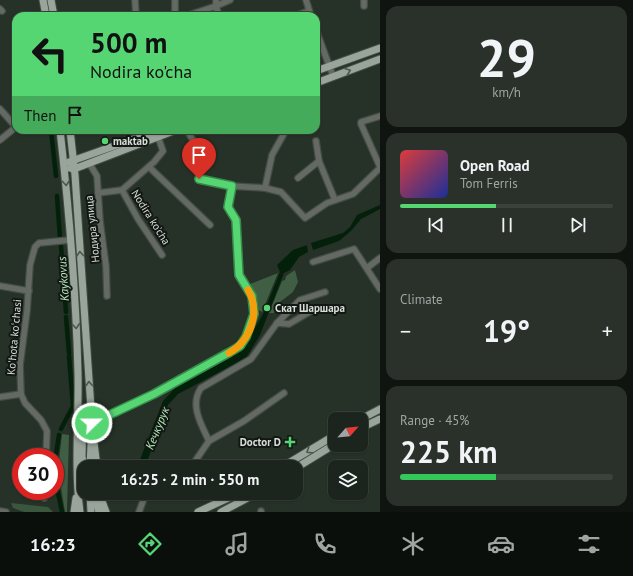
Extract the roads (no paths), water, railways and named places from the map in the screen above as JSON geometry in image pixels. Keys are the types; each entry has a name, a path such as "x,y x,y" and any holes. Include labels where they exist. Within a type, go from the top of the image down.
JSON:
{"main road":[{"path":"43,0 45,12"},
{"path":"51,0 53,12"},
{"path":"320,69 380,48"},
{"path":"320,81 380,59"},
{"path":"60,134 70,240 77,354 79,413 78,460"},
{"path":"70,134 92,423 96,460"},
{"path":"64,166 74,169 122,147 156,134"},
{"path":"64,166 73,160 122,147"},
{"path":"77,354 83,419 83,460"},
{"path":"368,415 380,409"},
{"path":"368,425 380,419"},
{"path":"90,460 92,423"},
{"path":"293,460 328,438"},
{"path":"303,464 328,448"},
{"path":"74,512 77,486"},
{"path":"79,500 80,512"},
{"path":"90,500 91,512"},
{"path":"95,500 99,512"},
{"path":"102,500 106,512"},
{"path":"198,512 224,500"},
{"path":"221,512 244,500"}],"street":[{"path":"135,0 136,12"},
{"path":"175,0 175,12"},
{"path":"195,12 216,3 230,0"},
{"path":"306,0 310,12"},
{"path":"320,41 333,76"},
{"path":"0,109 12,122"},
{"path":"189,134 195,144 200,161 199,180 232,186 265,188 286,195 307,218 323,205 353,194 380,168 361,122 380,116"},
{"path":"0,140 12,130"},
{"name":"Nodira ko'cha","path":"98,193 122,190 162,154 159,134"},
{"path":"265,188 272,155 284,134"},
{"path":"316,141 319,160 335,200"},
{"path":"298,178 319,160"},
{"name":"Нодира улица","path":"89,163 96,176 106,266 107,296"},
{"path":"148,167 210,225"},
{"path":"92,423 154,394 224,356 240,346 246,337 253,319 254,308 252,296 239,275 236,220 228,207 232,186"},
{"name":"Nodira ko'cha","path":"122,190 138,219 162,255"},
{"name":"Koʻhota koʻchasi","path":"21,394 20,365 29,291 30,265 35,247 39,243 70,240"},
{"path":"313,262 354,249 380,289"},
{"path":"367,268 380,258"},
{"path":"0,286 29,291"},
{"path":"209,441 197,415 199,391 203,386 251,359 277,323 300,300 325,292"},
{"path":"277,323 289,324 311,311"},
{"path":"195,460 202,448 209,441 244,421 284,393"},
{"path":"0,397 21,394 25,403 39,416 45,427 46,448"},
{"path":"139,512 143,500"},
{"path":"0,511 6,512"}],"water":[{"path":"380,205 380,209 361,219 351,231 339,241 313,250 311,243 343,233 350,227 357,215"},
{"name":"Кечкурук","path":"307,245 308,252 299,257 290,270 284,273 260,335 246,358 178,394 168,405 148,460 140,460 163,401 176,387 242,351 263,314 280,272 277,265 293,250"}],"waterway":[{"name":"Kaykovus","path":"51,134 56,176"},
{"name":"Kaykovus","path":"57,196 60,238"},
{"name":"Kaykovus","path":"61,246 66,312"},
{"name":"Kaykovus","path":"66,317 69,353"},
{"name":"Kaykovus","path":"61,429 73,406 69,356"},
{"name":"Kaykovus","path":"57,448 59,435"},
{"name":"Kaykovus","path":"60,500 62,512"}],"place":[{"name":"maktab","path":"105,141"},
{"name":"Скат Шаршара","path":"267,308"},
{"name":"Doctor D","path":"290,442"}]}
